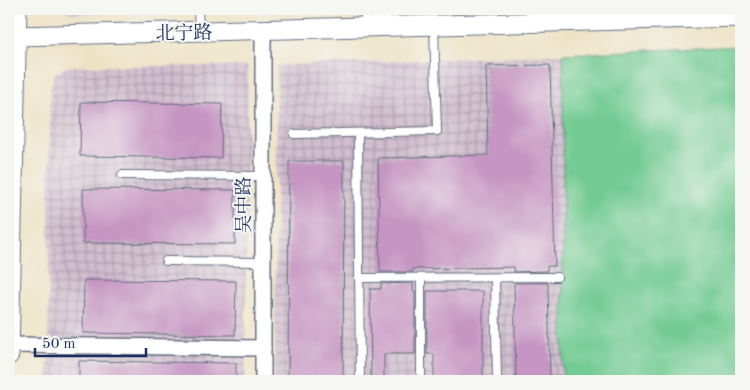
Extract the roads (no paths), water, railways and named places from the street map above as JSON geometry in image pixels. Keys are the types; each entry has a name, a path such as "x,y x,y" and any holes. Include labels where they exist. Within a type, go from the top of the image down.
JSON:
{"street":[{"path":"9,355 17,9"},
{"name":"北宁路","path":"17,36 264,30 365,18 434,25 741,17"},
{"name":"吴中路","path":"263,381 264,30"},
{"path":"9,345 263,348"}],"lane":[{"path":"198,9 199,31"},
{"path":"294,134 437,131 434,25"},
{"path":"358,133 360,381"},
{"path":"122,174 264,176"},
{"path":"166,261 264,262"},
{"path":"359,278 557,277"},
{"path":"421,278 421,377"},
{"path":"495,278 497,381"}]}
